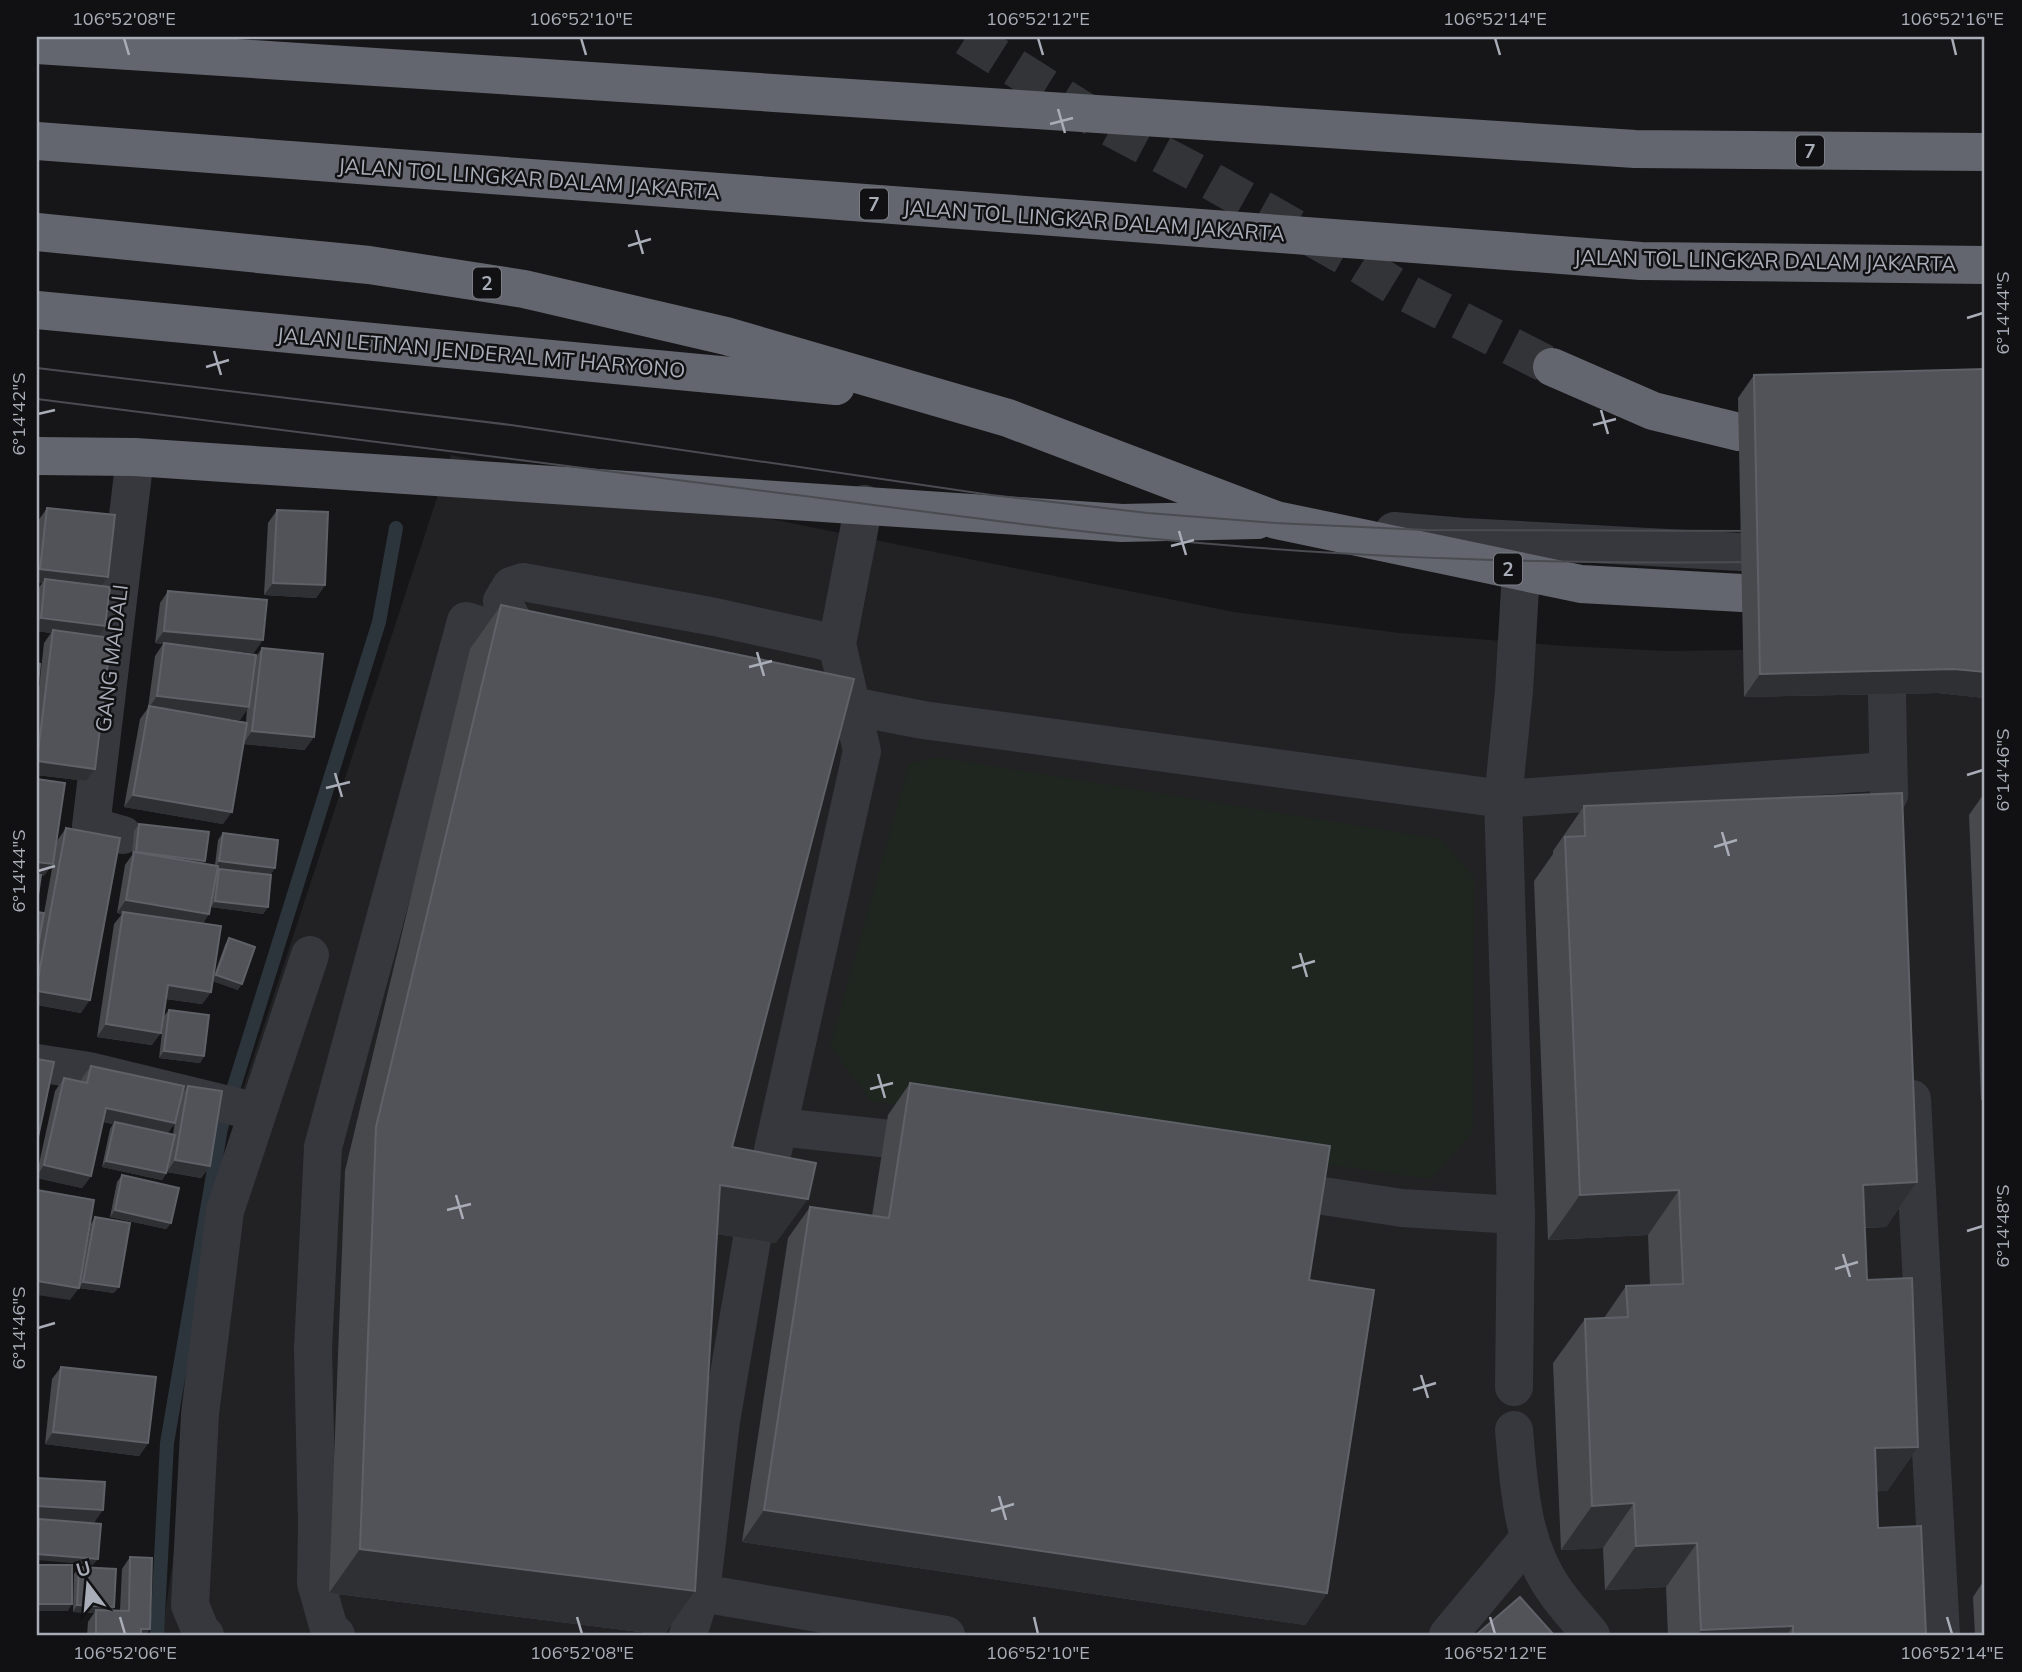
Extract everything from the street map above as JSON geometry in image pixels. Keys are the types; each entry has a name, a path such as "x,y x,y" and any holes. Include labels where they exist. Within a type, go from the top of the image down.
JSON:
{"highway":[{"name":"7","path":"37,45 1634,149 1985,152"},
{"name":"JALAN TOL LINGKAR DALAM JAKARTA","path":"37,141 1641,261 1985,265"},
{"name":"JALAN LETNAN JENDERAL MT HARYONO","path":"37,232 369,265 524,289 726,336 1008,418 1276,520 1581,584 1742,593"},
{"name":"JALAN LETNAN JENDERAL MT HARYONO","path":"37,310 925,394"},
{"path":"1552,368 1653,411 1739,442"},
{"path":"37,456 135,457 1122,523 1276,520"}],"street":[{"name":"GANG MADALI","path":"123,835 91,826 135,457"},
{"path":"767,1177 862,751 836,644 864,504"},
{"path":"1276,520 1464,537 1741,552"},
{"path":"1514,1387 1516,1215 1503,799 1514,691 1521,572"},
{"path":"523,639 502,600 511,586 523,582 715,617 836,644"},
{"path":"336,1635 329,1629 316,1583 313,1349 323,1147 466,621 523,639 564,647"},
{"path":"755,687 851,707 964,725 1503,799 1887,771"},
{"path":"1887,694 1887,771 1891,825"},
{"path":"205,1635 201,1632 190,1605 200,1414 225,1212 310,956"},
{"path":"37,1063 89,1071 234,1106"},
{"path":"1910,1069 1941,1635"},
{"path":"779,1127 973,1148"},
{"path":"1236,1183 1402,1208 1516,1215"},
{"path":"688,1635 701,1593 721,1421 752,1240"},
{"path":"1514,1430 1520,1503 1531,1545 1553,1588 1591,1635"},
{"path":"1448,1635 1530,1538"},
{"path":"701,1593 946,1635"}],"shaded area":[{"path":"451,455 1234,612 1400,633 1667,651 1985,647 1985,1635 162,1635 239,1101"},
{"path":"937,757 1441,839 1474,877 1473,1132 1431,1179 871,1101 830,1046 909,764"}],"building":[{"path":"1985,369 1985,672 1954,669 1760,674 1754,375"},
{"path":"47,508 115,515 108,577 40,569"},
{"path":"277,510 328,512 325,585 273,583"},
{"path":"45,579 110,587 105,626 41,618"},
{"path":"168,591 267,600 263,640 164,631"},
{"path":"501,605 854,679 732,1147 816,1163 808,1199 720,1185 695,1591 360,1549 376,1127"},
{"path":"53,630 111,638 95,769 37,761"},
{"path":"164,643 256,655 249,707 157,696"},
{"path":"262,648 323,654 314,737 252,731"},
{"path":"37,663 40,664 37,694"},
{"path":"149,706 247,723 232,812 133,795"},
{"path":"37,779 65,783 53,864 37,862"},
{"path":"1902,793 1917,1182 1863,1185 1867,1280 1912,1278 1918,1447 1875,1448 1878,1528 1921,1526 1926,1635 1793,1635 1793,1626 1701,1630 1697,1543 1636,1546 1634,1503 1592,1506 1585,1319 1628,1317 1626,1286 1683,1284 1679,1190 1580,1195 1565,837 1585,836 1584,806"},
{"path":"139,824 209,832 205,861 136,852"},
{"path":"66,828 120,838 90,1000 37,991"},
{"path":"223,833 278,840 275,868 219,861"},
{"path":"134,852 218,866 209,914 126,900"},
{"path":"219,869 271,875 268,907 215,901"},
{"path":"37,875 41,875 37,902"},
{"path":"37,912 44,913 37,952"},
{"path":"123,912 221,926 211,992 168,985 161,1033 106,1024"},
{"path":"229,938 255,947 242,984 216,975"},
{"path":"169,1010 209,1015 204,1056 164,1051"},
{"path":"37,1059 54,1062 37,1142"},
{"path":"91,1066 184,1086 175,1123 106,1108 91,1176 44,1165 64,1078 87,1083"},
{"path":"910,1083 1330,1146 1309,1280 1374,1290 1327,1593 764,1510 810,1207 889,1218"},
{"path":"188,1086 222,1091 210,1166 175,1160"},
{"path":"115,1122 175,1135 166,1173 106,1161"},
{"path":"122,1175 179,1188 171,1223 115,1210"},
{"path":"37,1190 94,1200 79,1288 37,1281"},
{"path":"95,1217 130,1223 119,1287 83,1282"},
{"path":"61,1367 156,1377 148,1443 53,1432"},
{"path":"37,1478 105,1482 103,1510 37,1506"},
{"path":"39,1519 101,1524 98,1559 37,1554"},
{"path":"130,1557 152,1558 150,1629 141,1629 141,1635 96,1635 96,1610 129,1611"},
{"path":"37,1565 72,1565 72,1604 37,1604"},
{"path":"79,1567 116,1569 114,1607 77,1605"},
{"path":"1520,1597 1554,1635 1476,1635"}],"waterway":[{"path":"157,1635 167,1443 221,1128 379,622 396,528"}],"tunnel":[{"path":"966,37 1106,125 1195,172 1401,290 1552,367"}],"tram line":[{"path":"37,368 511,425 991,495 1148,513 1275,523 1426,530 1759,531"},
{"path":"37,399 996,521 1158,539 1417,557 1760,562"}]}
